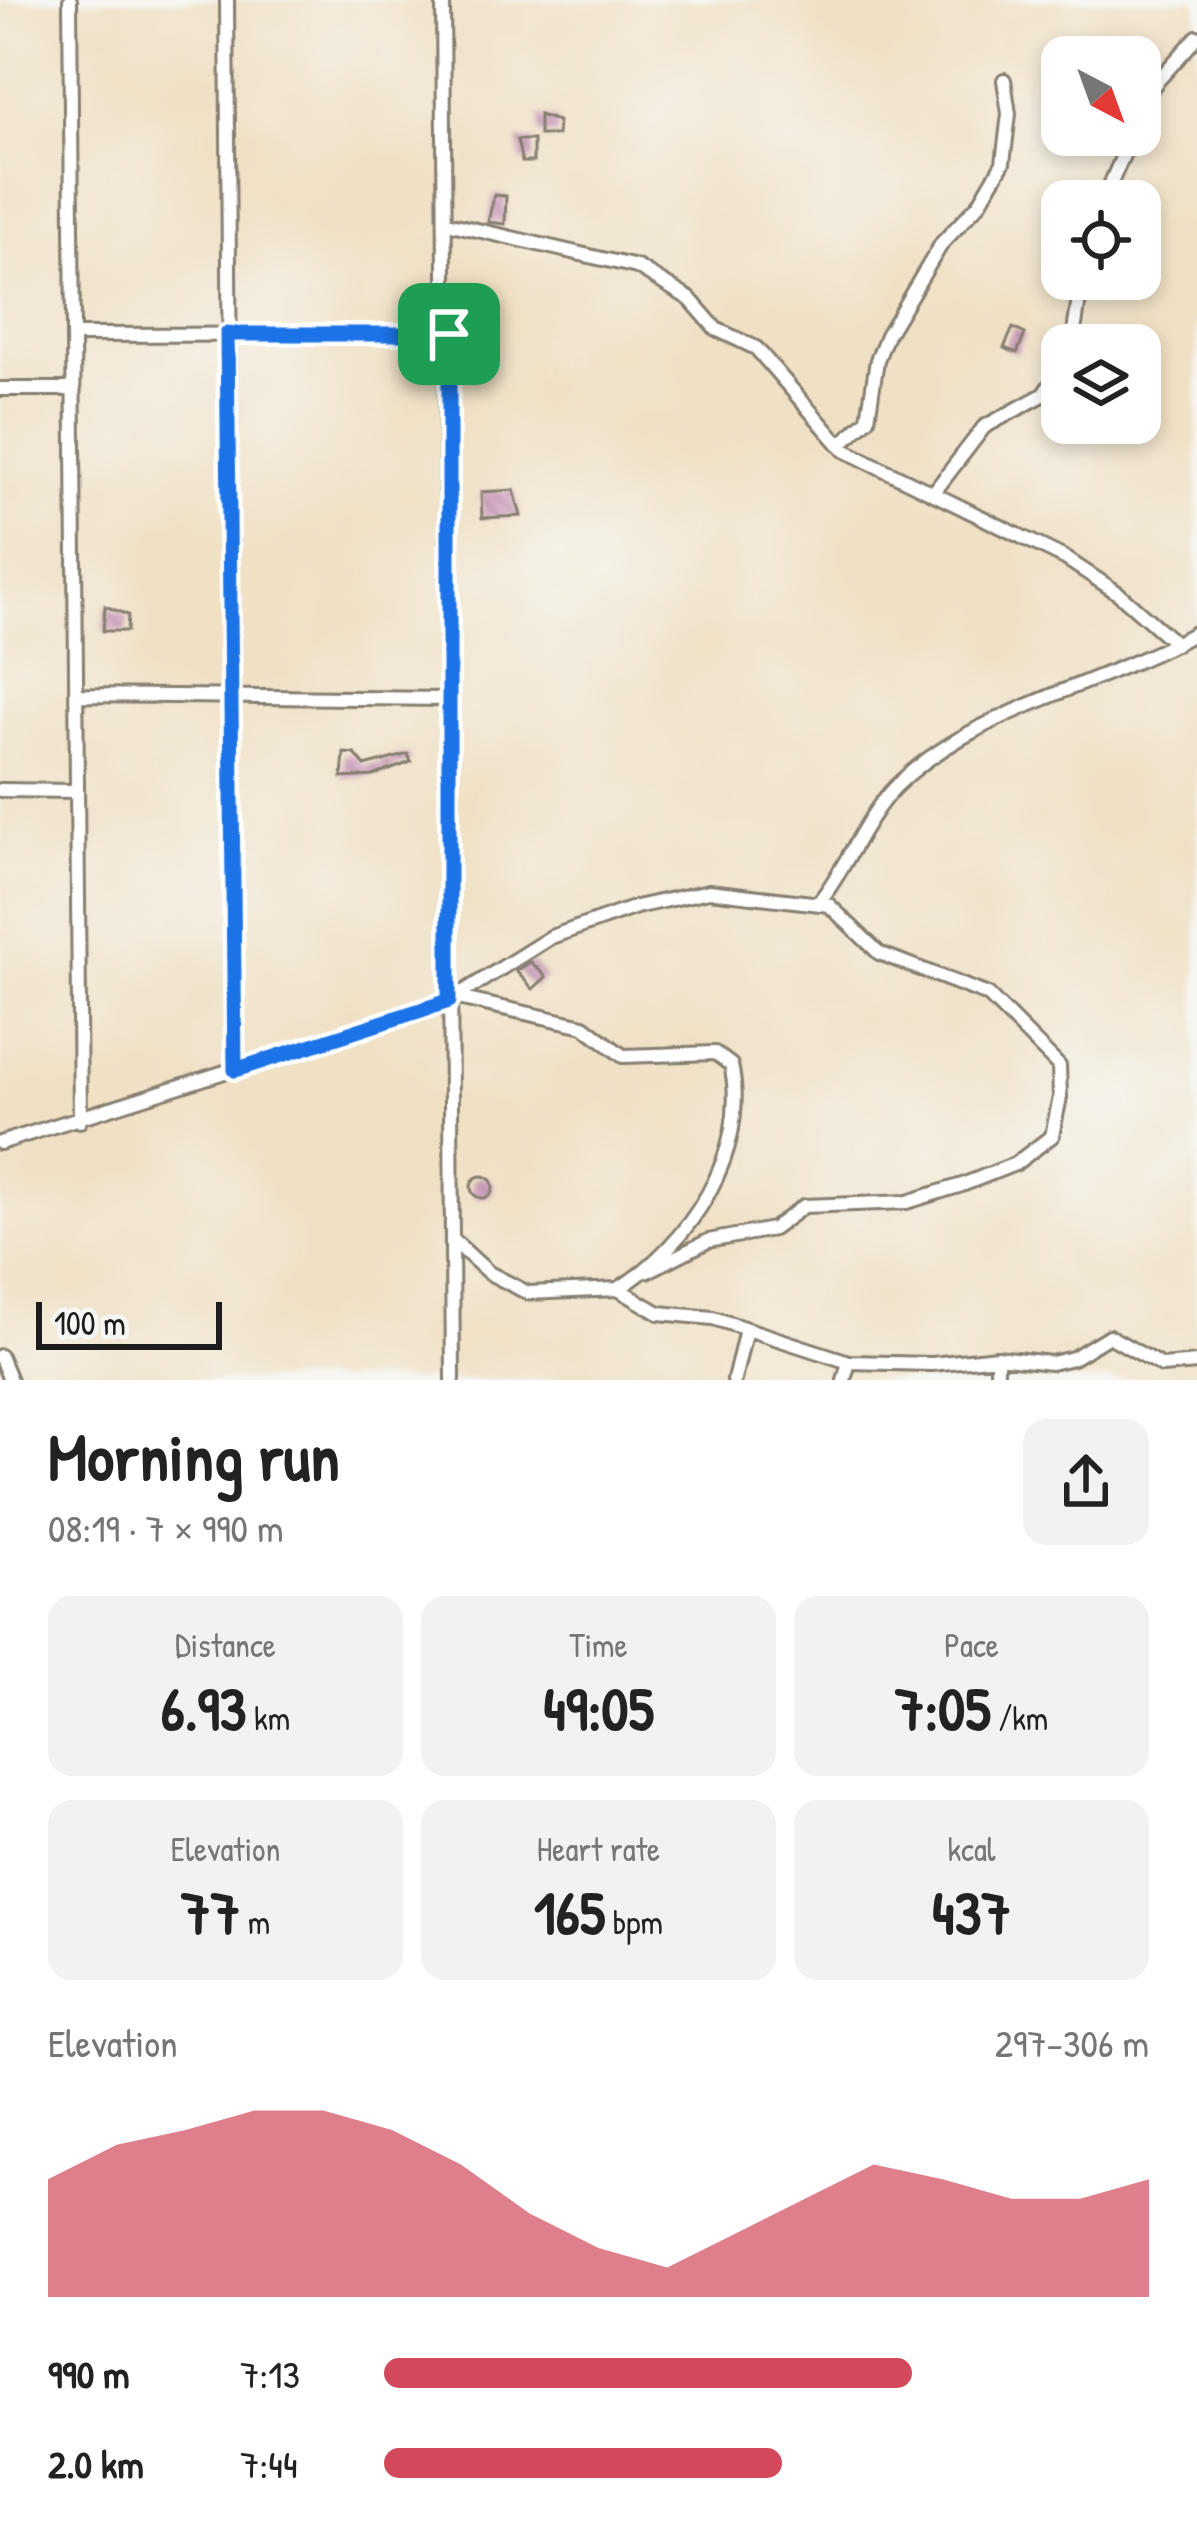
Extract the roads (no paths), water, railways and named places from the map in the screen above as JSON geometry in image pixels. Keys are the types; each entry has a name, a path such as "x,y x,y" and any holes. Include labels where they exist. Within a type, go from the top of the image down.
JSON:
{"street":[{"path":"70,0 80,1121"},
{"path":"227,0 235,1070"},
{"path":"443,0 453,836 453,1380"},
{"path":"1161,78 1197,38"},
{"path":"840,445 868,419 877,359 930,262 998,176 1008,142 1004,80"},
{"path":"447,224 637,267 690,299 716,329 756,348 840,445 864,463 1022,532 1096,576 1176,644"},
{"path":"74,335 449,334"},
{"path":"0,389 74,388"},
{"path":"934,492 984,427 1041,396"},
{"path":"819,902 894,788 930,760 980,731 1197,632"},
{"path":"79,695 448,699"},
{"path":"0,790 75,791"},
{"path":"0,1143 453,1000 551,937 670,897 750,892 819,902 840,914 879,953 970,983 1004,1009 1059,1066 1060,1096 1052,1136 1015,1164 907,1202 803,1206 773,1229 708,1241 618,1289 528,1293 489,1273 454,1241"},
{"path":"453,1000 584,1026 622,1056 715,1053 731,1065 733,1114 709,1191 679,1238 648,1271"},
{"path":"618,1289 658,1313 713,1318 849,1362 932,1364 997,1357 1063,1361 1109,1336 1162,1366 1196,1364"},
{"path":"734,1380 746,1329"},
{"path":"0,1356 10,1380"},
{"path":"997,1357 997,1380"},
{"path":"844,1380 849,1362"}]}
